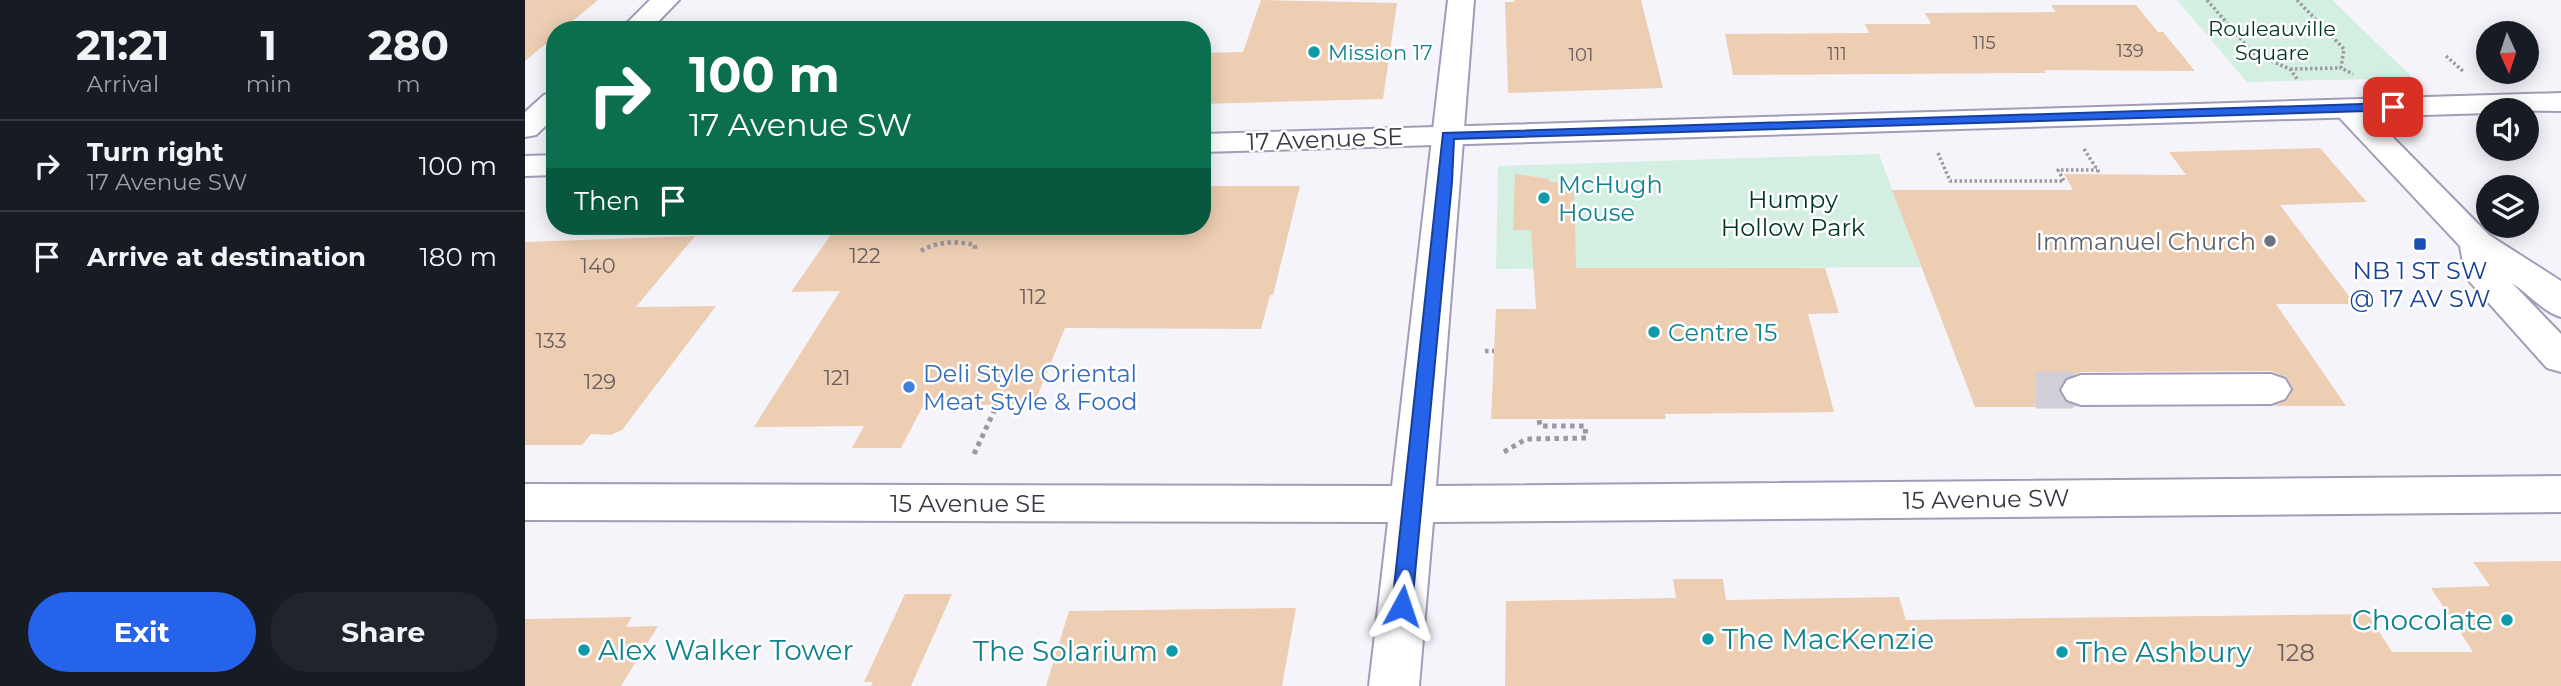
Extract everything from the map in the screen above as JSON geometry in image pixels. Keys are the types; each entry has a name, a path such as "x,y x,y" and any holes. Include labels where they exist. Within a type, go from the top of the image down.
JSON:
{"street":[{"path":"643,21 666,0"},
{"path":"1394,686 1461,0"},
{"name":"17 Avenue SE","path":"1211,143 2561,102"},
{"path":"525,128 546,109"},
{"path":"2348,109 2477,243 2546,288 2561,304"},
{"path":"525,166 546,165"},
{"path":"2477,243 2483,274 2561,358"},
{"path":"2081,390 2270,389"},
{"name":"15 Avenue SW","path":"1411,504 2561,494"},
{"name":"15 Avenue SE","path":"525,502 1411,504"}],"path":[{"path":"2207,0 2253,54 2290,68 2341,68 2358,77"},
{"path":"2297,0 2344,49 2341,68"},
{"path":"2446,56 2470,78"},
{"path":"2290,68 2299,83"},
{"path":"1937,149 1950,181 2064,181 2058,170 2098,172 2089,157"},
{"path":"921,251 927,247 964,242 975,244 975,250"},
{"path":"1485,351 1494,351"},
{"path":"974,454 997,405"},
{"path":"1504,452 1526,439 1586,438 1585,426 1540,426 1539,419"}],"green space":[{"name":"Rouleauville Square","path":"2177,0 2332,0 2413,78 2247,82"},
{"name":"Humpy Hollow Park","path":"1879,154 1921,267 1496,269 1498,166"}],"building":[{"path":"525,0 598,0 573,21 546,21 546,44 525,61"},
{"name":"Mission 17","path":"1261,0 1397,3 1383,99 1211,104 1211,53 1243,52"},
{"path":"1641,0 1663,88 1508,93 1505,2"},
{"path":"2051,5 2136,5 2158,32 2163,32 2195,71 2044,70 2046,73 1733,75 1725,34 1869,33 1865,24 1931,24 1925,13 2056,12"},
{"path":"2320,148 2367,202 2280,205 2355,304 2276,304 2346,406 2274,406 2287,400 2293,388 2286,377 2271,371 2081,372 2066,378 2059,389 2065,401 2078,407 1975,407 1892,190 2073,190 2064,174 2186,175 2169,152"},
{"name":"Centre 15","path":"1515,174 1549,179 1549,182 1574,183 1576,268 1825,268 1839,313 1808,314 1834,412 1665,414 1666,419 1491,419 1496,309 1536,309 1531,230 1513,230"},
{"path":"1211,186 1300,186 1273,295 1270,295 1261,329 1065,328 1034,404 923,406 901,448 852,448 864,426 754,427 840,291 791,292 831,235 1211,235"},
{"path":"695,236 636,307 716,306 622,430 611,435 591,434 582,445 525,445 525,242"},
{"path":"2561,561 2561,686 1505,686 1506,601 1676,598 1673,579 1723,579 1726,600 1899,597 1906,620 2368,614 2392,652 2473,652 2431,588 2490,586 2473,562"},
{"path":"905,594 952,594 911,686 871,686 873,682 864,682"},
{"name":"The Solarium","path":"1296,608 1282,686 1046,686 1069,611"},
{"name":"Alex Walker Tower","path":"632,617 626,627 658,626 621,686 525,686 525,619"}],"tunnel":[{"path":"2036,390 2081,390"}],"place":[{"name":"Mission 17","path":"1314,52"},
{"name":"McHugh House","path":"1544,198"},
{"name":"Immanuel Church","path":"2270,241"},
{"name":"NB 1 ST SW @ 17 AV SW","path":"2420,244"},
{"name":"Centre 15","path":"1654,332"},
{"name":"Deli Style Oriental Meat Style & Food","path":"909,387"},
{"name":"Chocolate","path":"2507,620"},
{"name":"The MacKenzie","path":"1708,639"},
{"name":"Alex Walker Tower","path":"584,650"},
{"name":"The Solarium","path":"1172,651"},
{"name":"The Ashbury","path":"2062,652"}],"route":[{"path":"1402,606 1448,135 2393,107"}]}
